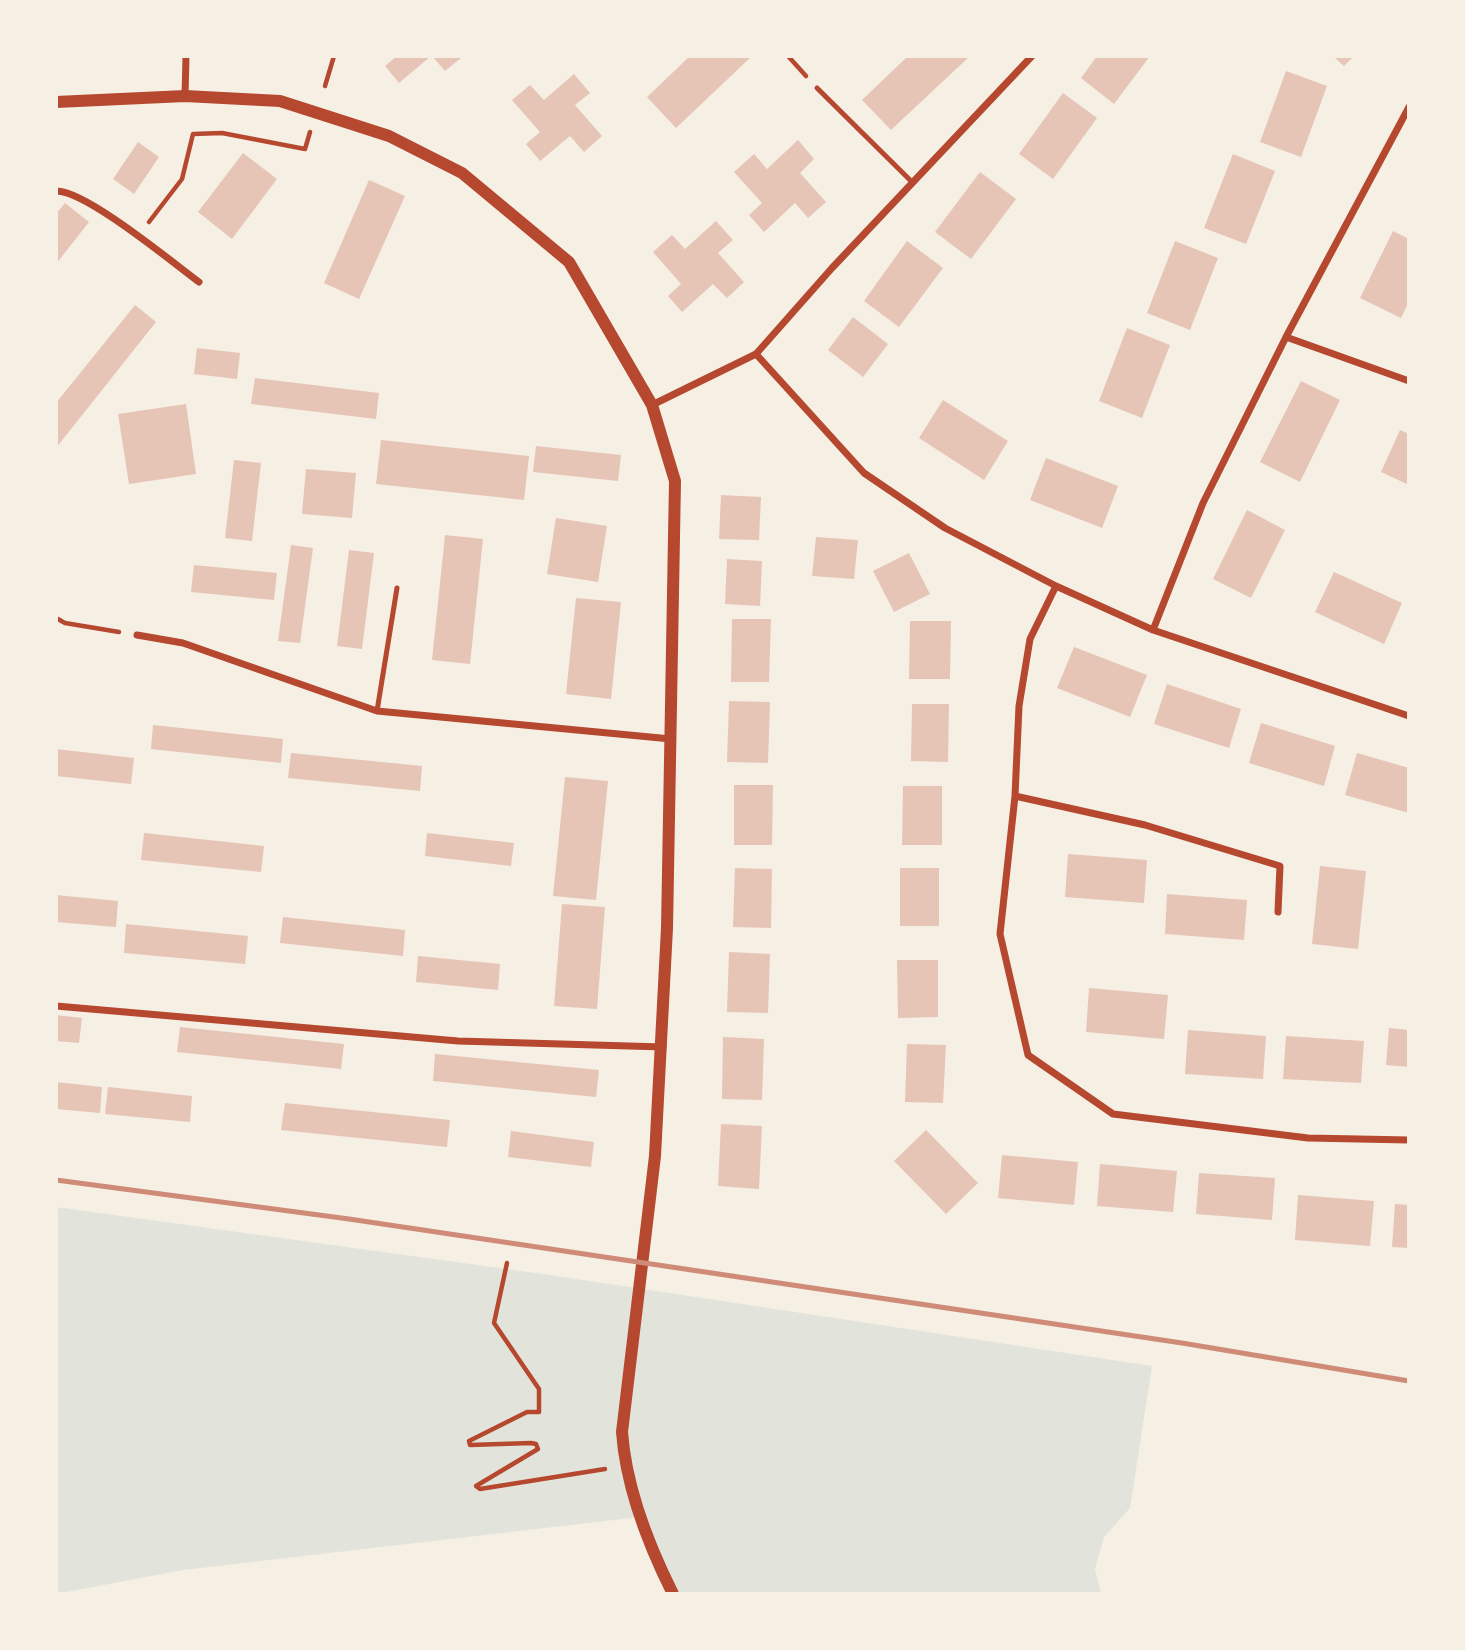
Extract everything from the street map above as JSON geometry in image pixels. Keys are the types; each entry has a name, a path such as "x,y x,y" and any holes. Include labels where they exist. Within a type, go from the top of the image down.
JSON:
{"street":[{"path":"185,96 186,56"},
{"path":"652,405 756,354 1032,56"},
{"path":"56,102 185,96 280,101 389,136 462,173 569,262 652,405 675,481 663,1046 648,1218 624,1398 624,1466 640,1516 673,1594"},
{"path":"1153,630 1203,503 1286,337 1409,107"},
{"path":"56,191 63,191 93,205 199,282"},
{"path":"1286,337 1409,381"},
{"path":"756,354 864,473 945,528 1056,586 1153,630 1409,716"},
{"path":"1056,586 1030,639 1019,706 1015,796 1000,934 1028,1055 1113,1114 1308,1138 1409,1140"},
{"path":"137,635 183,643 377,711 671,740"},
{"path":"1015,796 1145,825 1280,866 1279,912"},
{"path":"56,1006 457,1041 663,1046"}],"lane":[{"path":"817,88 912,183"},
{"path":"377,711 397,588"}],"path":[{"path":"325,86 334,56"},
{"path":"788,56 817,88"},
{"path":"137,237 182,179 192,134 222,133 305,149 312,128"},
{"path":"56,618 65,623 137,635"},
{"path":"507,1263 494,1323 539,1389 539,1412 527,1412 469,1441 470,1445 531,1443 538,1448 476,1486 480,1489 624,1466"}],"shaded area":[{"path":"56,1207 550,1275 1152,1366 1130,1508 1104,1537 1095,1569 1101,1594 673,1594 640,1517 183,1570 56,1594"}],"building":[{"path":"397,56 431,56 399,83 385,66"},
{"path":"432,56 459,56 461,58 445,71"},
{"path":"690,56 752,56 676,128 647,97"},
{"path":"908,56 970,56 891,130 862,100"},
{"path":"1097,56 1150,56 1114,104 1081,78"},
{"path":"1333,56 1354,56 1344,66"},
{"path":"1286,71 1327,86 1301,157 1260,142"},
{"path":"574,74 590,93 575,105 602,136 584,152 570,136 540,161 526,144 540,132 512,100 530,85 544,100"},
{"path":"1063,93 1097,118 1053,179 1019,154"},
{"path":"798,140 814,159 800,173 826,202 808,218 795,203 764,232 749,215 762,203 734,172 754,154 767,169"},
{"path":"138,142 159,157 134,194 113,179"},
{"path":"243,153 277,179 232,239 198,212"},
{"path":"1233,154 1275,171 1246,244 1204,228"},
{"path":"980,172 1016,199 971,259 935,232"},
{"path":"369,180 405,196 359,299 324,283"},
{"path":"65,203 89,222 56,264 56,214"},
{"path":"716,221 733,240 718,253 744,282 727,298 713,284 682,312 668,296 681,284 653,252 672,235 685,249"},
{"path":"1393,231 1409,239 1409,301 1401,318 1360,298"},
{"path":"907,241 943,268 899,327 864,301"},
{"path":"1175,241 1218,258 1190,330 1147,313"},
{"path":"135,305 156,322 56,448 56,403"},
{"path":"853,317 888,344 863,377 828,350"},
{"path":"1127,328 1170,345 1142,418 1099,401"},
{"path":"197,348 240,353 237,379 194,374"},
{"path":"255,378 379,393 376,419 251,404"},
{"path":"1301,381 1340,400 1300,482 1260,462"},
{"path":"943,400 1008,441 984,480 919,438"},
{"path":"186,404 196,474 129,484 118,414"},
{"path":"1400,430 1409,434 1409,485 1381,472"},
{"path":"381,440 529,456 524,500 376,484"},
{"path":"536,446 621,455 618,481 533,472"},
{"path":"1046,458 1118,486 1102,528 1030,500"},
{"path":"234,460 261,463 252,541 225,538"},
{"path":"306,469 356,473 352,518 302,514"},
{"path":"721,495 761,497 759,540 719,539"},
{"path":"1247,510 1285,530 1251,598 1213,579"},
{"path":"556,518 607,526 598,582 547,574"},
{"path":"445,535 483,539 470,664 432,660"},
{"path":"816,537 858,540 854,579 812,576"},
{"path":"291,545 313,548 300,643 278,641"},
{"path":"349,550 374,553 362,649 337,646"},
{"path":"909,553 930,594 894,612 873,571"},
{"path":"727,559 762,561 760,606 725,604"},
{"path":"194,565 277,573 274,600 191,592"},
{"path":"1334,572 1402,603 1384,644 1315,612"},
{"path":"576,598 621,602 611,699 566,694"},
{"path":"732,619 771,619 769,682 731,682"},
{"path":"910,621 951,621 950,679 909,679"},
{"path":"1074,647 1147,675 1130,717 1057,688"},
{"path":"1167,684 1241,709 1229,748 1154,724"},
{"path":"729,701 770,702 768,763 727,762"},
{"path":"912,704 949,704 948,762 911,761"},
{"path":"1261,723 1335,746 1324,786 1249,763"},
{"path":"153,725 283,739 281,763 151,749"},
{"path":"56,749 134,758 131,784 56,776"},
{"path":"291,753 422,766 420,791 288,778"},
{"path":"1357,753 1409,768 1409,813 1345,795"},
{"path":"565,777 608,781 596,900 553,896"},
{"path":"734,785 773,785 772,845 734,845"},
{"path":"903,786 942,786 942,845 902,845"},
{"path":"144,833 264,846 261,872 141,860"},
{"path":"427,833 514,843 511,866 425,856"},
{"path":"1068,854 1147,860 1144,903 1065,897"},
{"path":"1320,866 1366,871 1358,949 1312,944"},
{"path":"735,868 772,869 771,928 733,927"},
{"path":"900,868 939,868 939,926 900,926"},
{"path":"1167,894 1247,900 1244,940 1165,934"},
{"path":"56,895 118,901 116,927 56,922"},
{"path":"562,904 605,907 597,1009 554,1006"},
{"path":"283,917 405,930 403,956 280,943"},
{"path":"126,924 248,936 245,964 124,953"},
{"path":"729,952 770,954 768,1013 727,1012"},
{"path":"418,956 500,964 498,990 416,982"},
{"path":"897,960 938,960 938,1017 898,1018"},
{"path":"1089,988 1168,995 1164,1039 1086,1032"},
{"path":"56,1015 82,1018 79,1043 56,1041"},
{"path":"180,1027 344,1044 341,1069 177,1052"},
{"path":"1389,1028 1409,1030 1409,1067 1386,1065"},
{"path":"1188,1030 1266,1036 1263,1079 1185,1074"},
{"path":"1286,1036 1364,1041 1361,1083 1283,1079"},
{"path":"723,1037 764,1039 762,1100 722,1099"},
{"path":"907,1044 946,1045 943,1103 905,1102"},
{"path":"435,1054 599,1070 596,1097 433,1081"},
{"path":"56,1082 102,1087 100,1113 56,1109"},
{"path":"108,1087 192,1096 190,1122 105,1114"},
{"path":"285,1103 450,1120 447,1147 281,1130"},
{"path":"721,1124 762,1126 759,1189 718,1186"},
{"path":"926,1130 978,1183 946,1214 894,1161"},
{"path":"511,1131 594,1142 591,1167 508,1157"},
{"path":"1002,1155 1078,1162 1074,1205 998,1198"},
{"path":"1100,1164 1177,1171 1173,1212 1097,1206"},
{"path":"1199,1173 1275,1178 1272,1220 1196,1214"},
{"path":"1298,1195 1374,1201 1370,1246 1295,1240"},
{"path":"1395,1204 1409,1205 1409,1248 1392,1247"}],"railway":[{"path":"56,1180 349,1219 1182,1343 1409,1381"}]}
